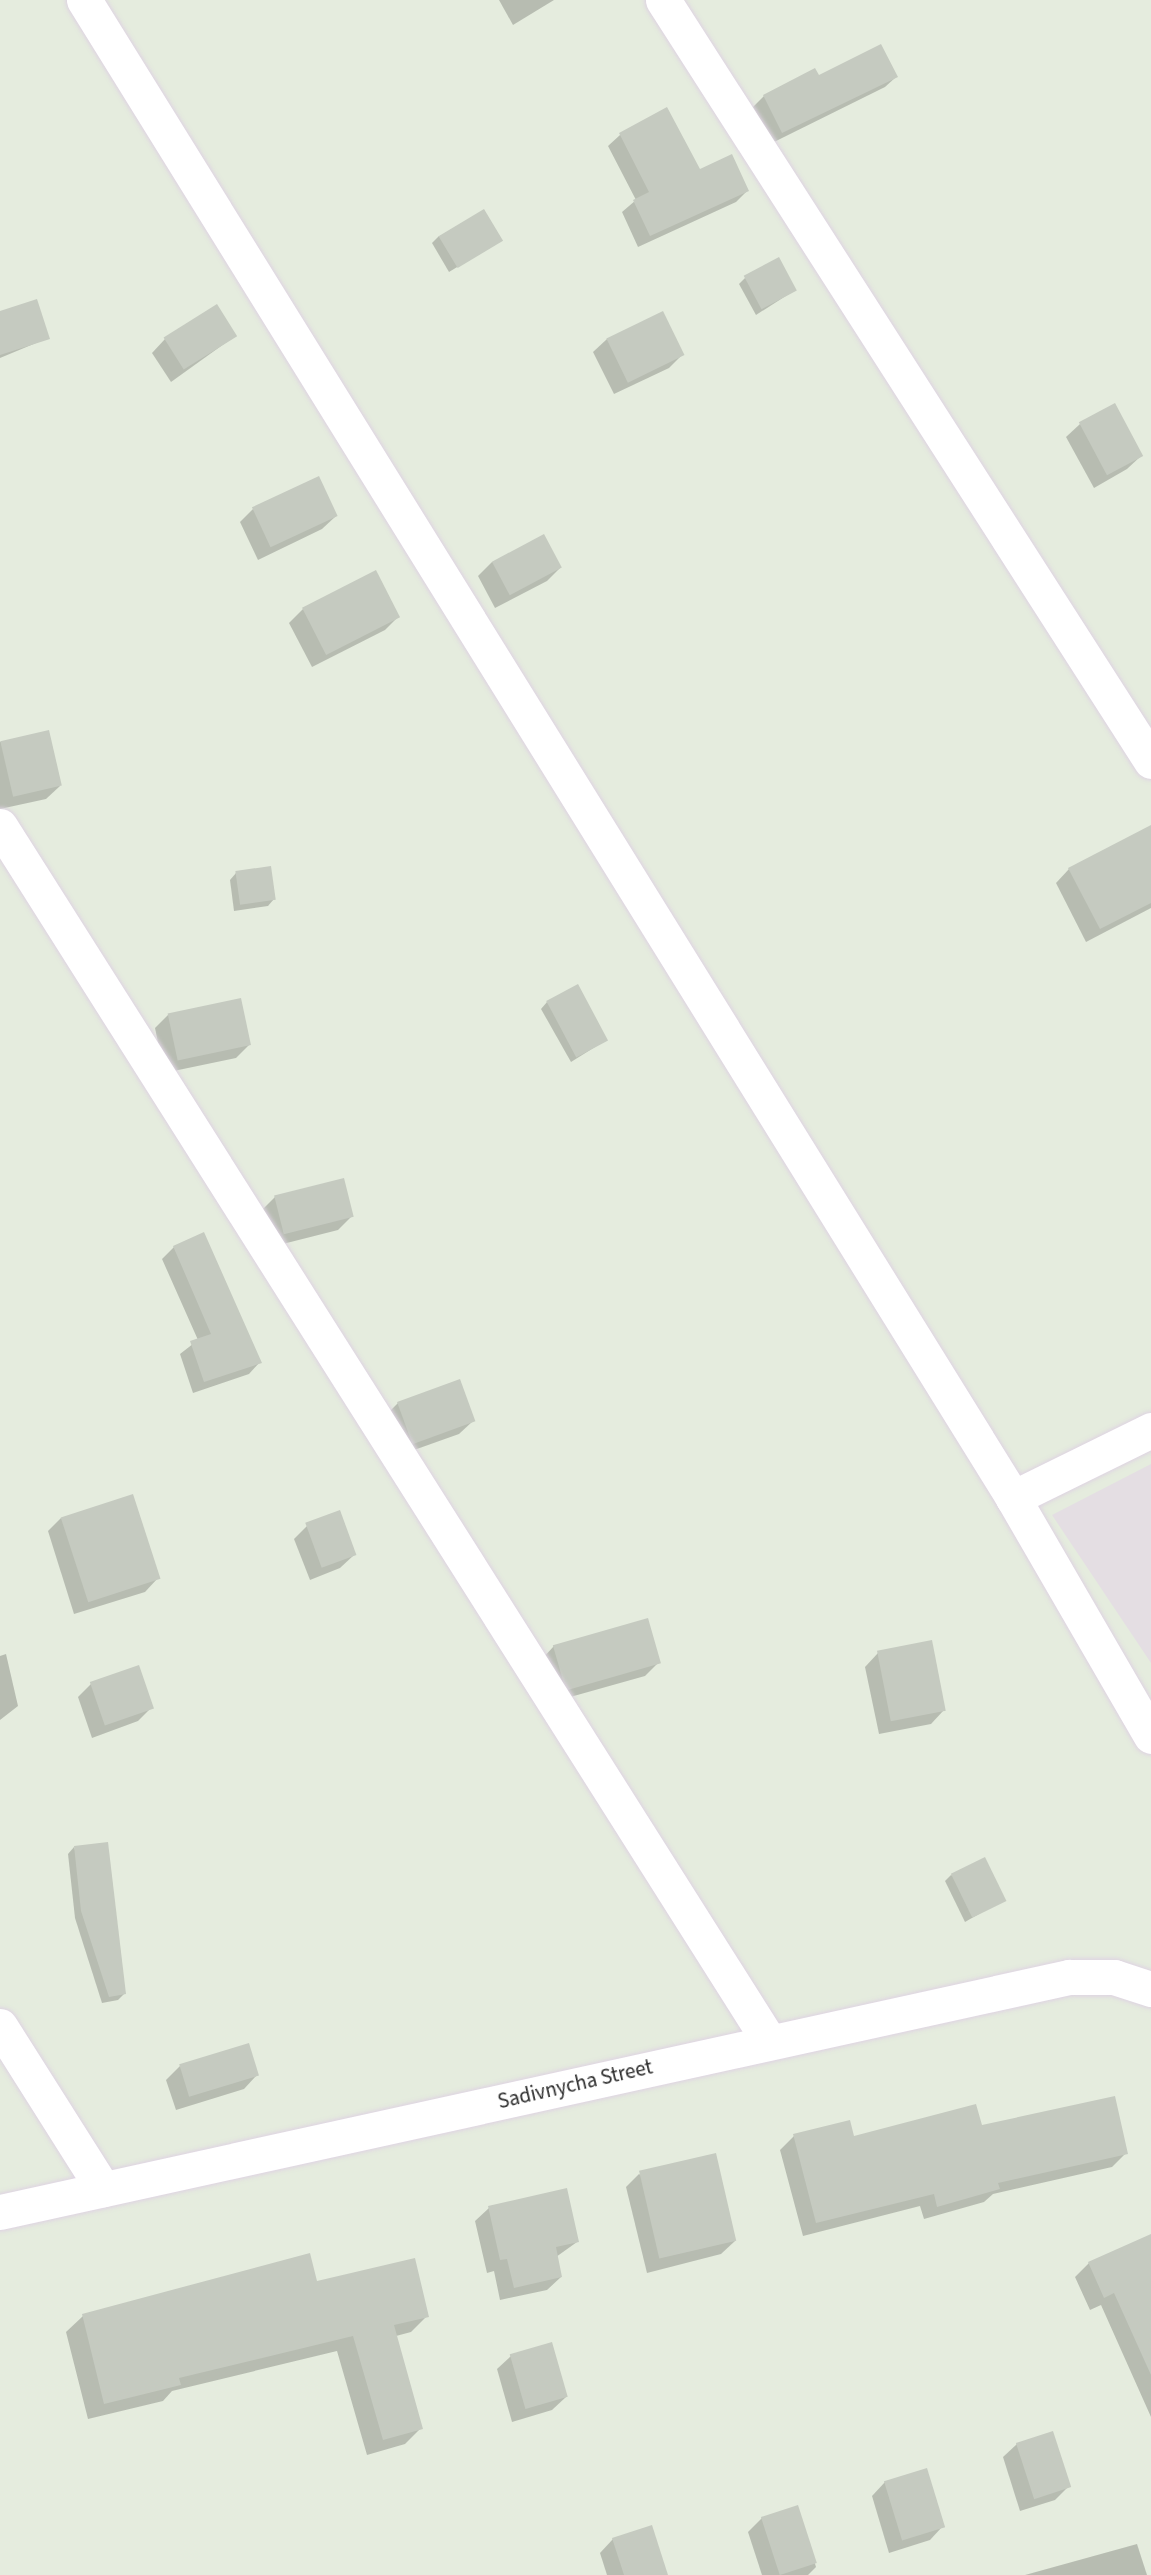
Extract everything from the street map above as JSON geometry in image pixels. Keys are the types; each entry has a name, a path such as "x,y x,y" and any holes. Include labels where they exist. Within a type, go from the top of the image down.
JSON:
{"street":[{"path":"84,0 1013,1498 1151,1735"},
{"path":"663,0 1151,761"},
{"path":"0,826 769,2041"},
{"path":"1013,1498 1151,1430"},
{"name":"Sadivnycha Street","path":"0,2212 1069,1976 1114,1976 1151,1989"},
{"path":"0,2026 103,2189"}],"shaded area":[{"path":"1151,1464 1151,1663 1052,1515"}],"building":[{"path":"881,44 898,77 782,133 763,95 815,68 819,75"},
{"path":"667,107 700,169 732,154 749,191 650,236 633,200 649,192 619,133"},
{"path":"484,209 503,241 458,268 439,236"},
{"path":"779,257 797,291 762,309 744,276"},
{"path":"37,299 50,339 0,355 0,311"},
{"path":"217,304 237,336 184,370 164,337"},
{"path":"663,311 684,355 628,383 606,339"},
{"path":"1115,403 1143,456 1107,475 1079,422"},
{"path":"319,476 338,516 271,547 252,507"},
{"path":"544,534 562,568 510,595 492,562"},
{"path":"376,570 400,617 326,655 302,608"},
{"path":"49,730 62,786 13,797 0,741"},
{"path":"1151,825 1151,903 1100,929 1068,868"},
{"path":"271,866 276,900 240,905 235,871"},
{"path":"578,984 608,1041 576,1057 546,1001"},
{"path":"241,998 251,1045 178,1061 168,1014"},
{"path":"344,1178 354,1217 284,1234 274,1195"},
{"path":"204,1232 262,1363 204,1382 190,1341 211,1334 173,1246"},
{"path":"460,1379 475,1421 412,1444 397,1402"},
{"path":"133,1494 161,1579 88,1602 61,1517"},
{"path":"340,1510 356,1555 322,1568 305,1523"},
{"path":"648,1618 661,1663 566,1690 553,1645"},
{"path":"932,1640 946,1711 891,1721 877,1651"},
{"path":"139,1665 154,1708 105,1725 90,1682"},
{"path":"108,1842 126,1994 109,1997 81,1911 74,1846"},
{"path":"985,1857 1006,1901 972,1918 951,1874"},
{"path":"249,2043 259,2076 189,2097 179,2064"},
{"path":"1115,2096 1128,2154 998,2183 1000,2189 937,2207 934,2194 816,2223 793,2134 850,2120 854,2136 976,2104 982,2125"},
{"path":"716,2153 736,2241 659,2258 639,2171"},
{"path":"567,2188 579,2242 556,2247 562,2277 514,2288 507,2259 500,2260 488,2206"},
{"path":"1151,2234 1151,2375 1114,2293 1104,2298 1088,2262"},
{"path":"310,2253 317,2281 415,2258 429,2317 394,2325 423,2429 383,2440 353,2336 179,2378 181,2385 104,2404 82,2314"},
{"path":"552,2342 568,2397 525,2409 510,2354"},
{"path":"1053,2431 1071,2487 1034,2499 1016,2443"},
{"path":"927,2468 945,2527 902,2540 884,2481"},
{"path":"798,2505 817,2563 780,2575 761,2517"},
{"path":"652,2525 668,2575 624,2575 612,2538"}]}
